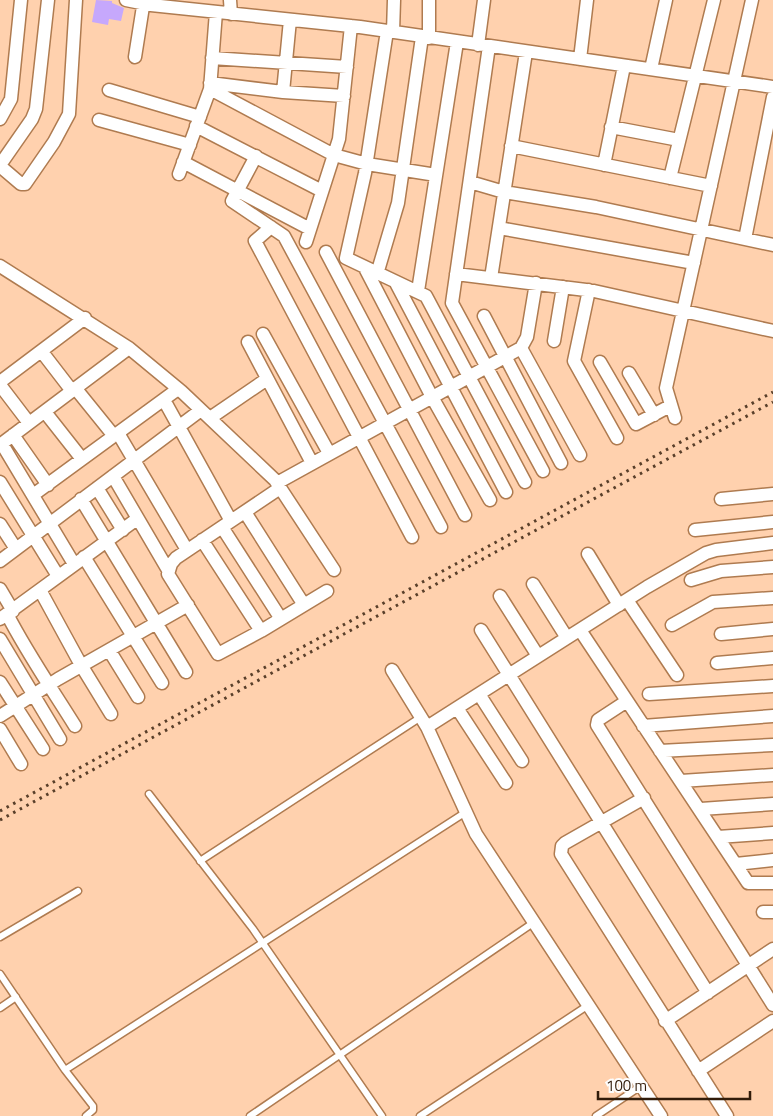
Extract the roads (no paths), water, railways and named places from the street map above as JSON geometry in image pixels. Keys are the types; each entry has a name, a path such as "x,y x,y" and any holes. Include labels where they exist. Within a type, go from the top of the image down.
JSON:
{"street":[{"path":"0,119 12,99 21,0"},
{"path":"48,0 36,109 2,171 21,184 24,184 54,142 68,117 76,0"},
{"path":"126,0 231,14 351,26 773,87"},
{"path":"230,0 231,14"},
{"path":"394,0 367,164 346,255 347,259 396,283 418,291 428,298 525,482"},
{"path":"377,274 398,202 402,168 425,37 429,0"},
{"path":"484,0 483,46 470,182 452,303 543,472"},
{"path":"580,59 586,0"},
{"path":"651,69 666,0"},
{"path":"670,178 714,0"},
{"path":"675,418 666,388 752,0"},
{"path":"135,57 144,2"},
{"path":"216,12 210,86 181,168 237,191 310,229"},
{"path":"283,92 290,20"},
{"path":"306,242 339,139 351,26"},
{"path":"418,291 457,42"},
{"path":"491,278 526,52"},
{"path":"212,58 347,67"},
{"path":"604,165 624,66"},
{"path":"210,86 344,96"},
{"path":"210,86 334,155 367,164 436,174"},
{"path":"109,90 198,121 256,156 322,191"},
{"path":"745,239 773,97"},
{"path":"99,120 190,145"},
{"path":"611,127 679,140"},
{"path":"511,146 711,186"},
{"path":"256,156 232,201 284,236 441,527"},
{"path":"470,182 504,192 596,207 773,245"},
{"path":"270,227 255,241 412,537"},
{"path":"499,228 694,263"},
{"path":"326,252 465,515"},
{"path":"0,266 85,318 129,348 206,414 278,485 334,570"},
{"path":"365,268 432,397 490,500"},
{"path":"456,274 589,290 773,331"},
{"path":"396,283 452,386 506,492"},
{"path":"168,570 176,558 245,512 278,485 312,463 521,348 527,337 536,284"},
{"path":"554,341 563,287"},
{"path":"589,290 574,361 617,438"},
{"path":"484,316 561,463"},
{"path":"30,423 0,384 85,318"},
{"path":"263,334 330,453"},
{"path":"248,342 312,463"},
{"path":"129,348 1,444 50,522 133,636 162,684"},
{"path":"521,348 580,455"},
{"path":"42,352 116,435 188,550"},
{"path":"600,362 636,424 670,406"},
{"path":"629,372 654,415"},
{"path":"0,561 32,535 179,428 268,379"},
{"path":"33,495 178,389"},
{"path":"164,400 227,524 281,619"},
{"path":"45,412 82,459"},
{"path":"13,435 48,485"},
{"path":"113,476 218,654 261,631 327,591"},
{"path":"0,482 58,576"},
{"path":"97,488 123,530"},
{"path":"721,499 773,494"},
{"path":"81,499 186,672"},
{"path":"245,512 304,605"},
{"path":"7,615 137,519"},
{"path":"695,530 773,522"},
{"path":"0,524 16,549"},
{"path":"202,540 261,631"},
{"path":"424,722 456,708 623,602 711,551 773,544"},
{"path":"588,554 677,675"},
{"path":"690,580 722,571 773,567"},
{"path":"533,584 567,638"},
{"path":"0,589 7,615 75,726"},
{"path":"40,590 81,665 111,714"},
{"path":"500,596 538,656"},
{"path":"672,625 713,602 773,598"},
{"path":"0,716 50,683 188,606"},
{"path":"721,634 773,629"},
{"path":"481,630 708,993"},
{"path":"580,630 701,809 749,884 773,882"},
{"path":"0,639 60,739"},
{"path":"109,650 138,697"},
{"path":"717,662 773,658"},
{"path":"392,670 424,722 476,834 587,1006 661,1116"},
{"path":"0,682 43,749"},
{"path":"649,694 773,686"},
{"path":"479,694 522,760"},
{"path":"627,701 597,722 773,1005"},
{"path":"456,708 506,783"},
{"path":"644,726 773,716"},
{"path":"0,729 21,764"},
{"path":"660,751 773,745"},
{"path":"681,781 773,775"},
{"path":"644,798 565,843 562,846 561,854 665,1021 727,1116"},
{"path":"701,809 773,804"},
{"path":"718,837 773,833"},
{"path":"736,864 773,860"},
{"path":"665,1021 773,949"},
{"path":"698,1070 773,1021"}],"lane":[{"path":"200,861 424,722"},
{"path":"150,794 263,944 382,1116"},
{"path":"65,1070 466,812"},
{"path":"0,937 78,891"},
{"path":"250,1116 533,923"},
{"path":"0,974 65,1070 93,1106 94,1110 86,1116"},
{"path":"0,1008 16,998"},
{"path":"420,1116 587,1006"},
{"path":"596,1116 641,1086"}],"railway":[{"path":"0,811 773,392"},
{"path":"0,820 773,402"}]}
